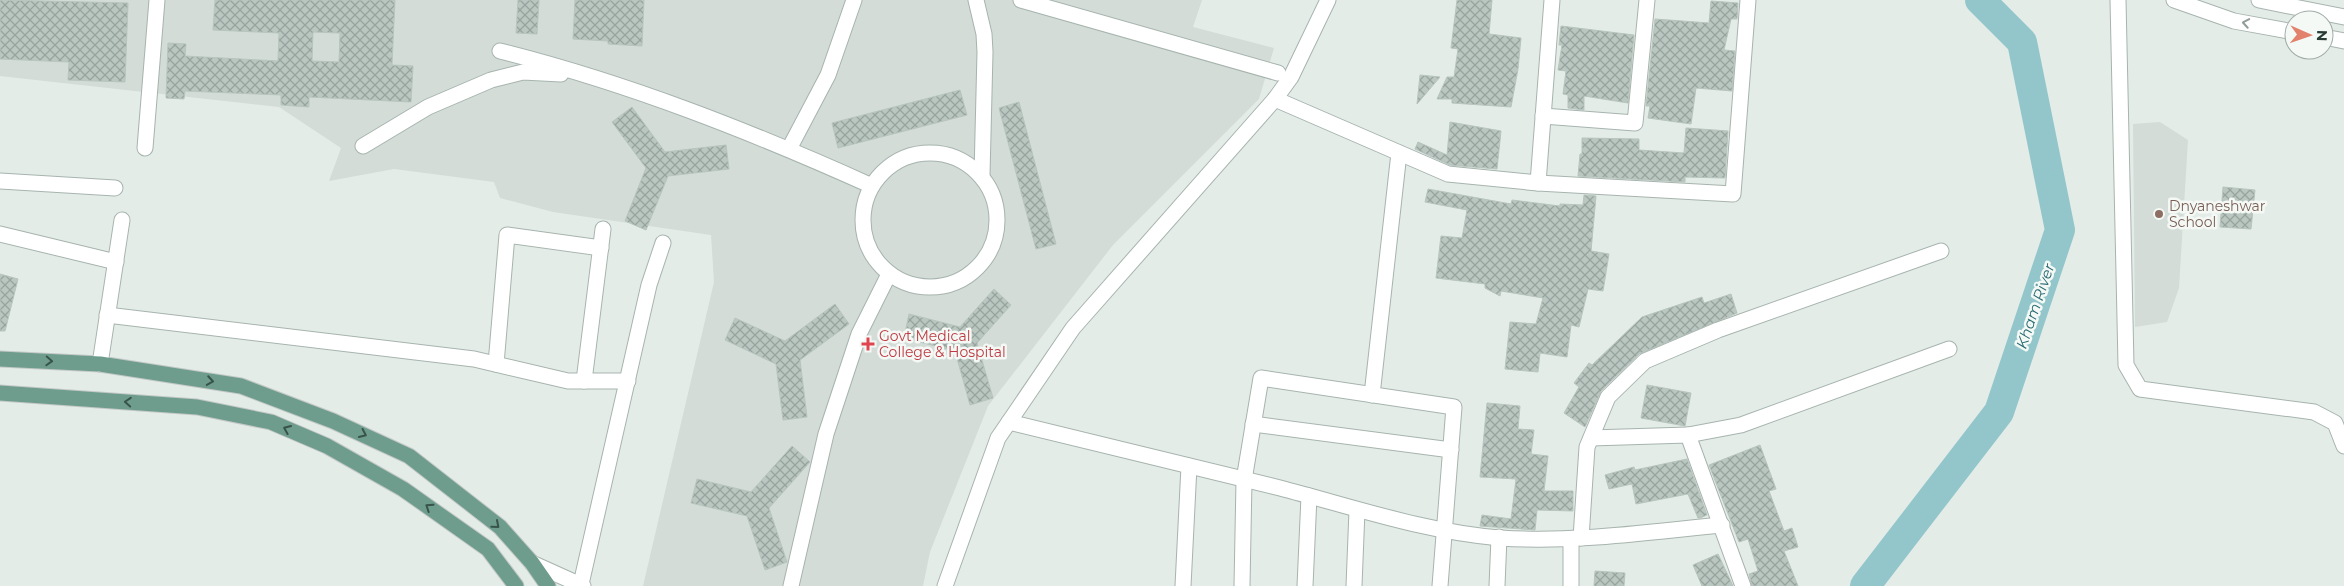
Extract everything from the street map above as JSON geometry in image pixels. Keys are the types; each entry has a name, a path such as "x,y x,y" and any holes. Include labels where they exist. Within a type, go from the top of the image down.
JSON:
{"main road":[{"path":"0,358 100,364 241,386 333,421 409,456 500,527 532,563 548,586"},
{"path":"0,393 197,407 271,422 327,446 403,489 488,549 516,586"}],"street":[{"path":"145,148 157,0"},
{"path":"789,149 828,75 854,0"},
{"path":"976,0 984,34 985,52 982,176 996,210 995,236 984,260 964,278 939,287 913,286 889,274 872,254 863,230 864,203 876,180 895,162 920,153 946,154 970,166 982,176"},
{"path":"1021,0 1278,73"},
{"path":"945,586 998,438 1073,328 1275,98 1291,77 1328,0"},
{"path":"1538,183 1552,0"},
{"path":"1543,116 1636,123 1647,0"},
{"path":"1275,98 1448,174 1538,183 1733,194 1748,0"},
{"path":"2118,0 2126,365 2140,389 2314,412 2335,423 2344,446"},
{"path":"2174,0 2234,21 2284,30"},
{"path":"2259,0 2344,17"},
{"path":"500,51 585,75 737,128 872,186"},
{"path":"363,146 428,107 491,80 523,72 585,75"},
{"path":"1372,395 1399,153"},
{"path":"0,181 115,188"},
{"path":"100,364 122,220"},
{"path":"584,381 603,229"},
{"path":"0,234 116,262"},
{"path":"496,364 507,235 601,248"},
{"path":"532,563 582,585 649,285 663,243"},
{"path":"1571,586 1587,446 1608,397 1645,361 1718,330 1941,251"},
{"path":"791,586 826,434 859,334 889,274"},
{"path":"108,315 474,359 568,380 628,380"},
{"path":"1591,438 1688,435 1741,425 1949,349"},
{"path":"1242,586 1244,480 1261,378 1454,407 1440,586"},
{"path":"1009,422 1443,530 1499,538 1576,539 1722,525"},
{"path":"1254,424 1451,450"},
{"path":"1688,435 1744,586"},
{"path":"1183,586 1190,466"},
{"path":"1305,586 1309,496"},
{"path":"1354,586 1357,510"},
{"path":"1497,586 1499,538"}],"shaded area":[{"name":"Govt Medical College & Hospital","path":"0,0 1202,0 1193,27 1274,48 1259,99 1113,245 988,406 930,552 923,586 643,586 714,282 711,235 553,212 500,198 494,182 394,169 329,181 341,148 279,107 0,76"},
{"name":"Dnyaneshwar School","path":"2160,122 2188,140 2179,288 2167,322 2135,327 2133,124"}],"building":[{"path":"0,0 128,3 125,82 68,80 69,62 0,59"},
{"path":"215,0 395,0 392,65 413,66 411,102 309,97 309,107 281,105 281,95 185,91 184,99 166,98 168,43 186,44 185,56 278,61 279,33 213,30","holes":["313,32 340,33 339,62 312,61"]},
{"path":"518,0 539,0 537,34 516,33"},
{"path":"575,0 644,0 642,46 608,44 608,41 573,39"},
{"path":"1457,0 1492,0 1489,34 1521,38 1511,107 1452,103 1452,99 1437,99 1447,77 1454,77 1458,49 1451,48"},
{"path":"1711,1 1738,3 1737,19 1731,19 1724,50 1735,51 1732,91 1696,88 1691,124 1648,118 1650,106 1646,106 1655,19 1709,23"},
{"path":"1561,26 1634,35 1628,103 1584,96 1584,110 1568,108 1568,95 1563,94 1566,71 1558,70 1562,45 1559,45"},
{"path":"1420,75 1440,77 1417,104"},
{"path":"960,90 967,115 838,148 832,123"},
{"path":"1019,102 1056,244 1036,249 999,108"},
{"path":"632,107 665,152 726,145 729,169 668,176 646,230 625,221 646,168 612,122"},
{"path":"1450,122 1501,131 1497,169 1450,165 1415,149 1418,142 1447,155"},
{"path":"1686,128 1728,131 1725,178 1685,177 1685,182 1578,176 1580,154 1582,154 1582,138 1639,139 1639,150 1684,153"},
{"path":"2223,187 2255,190 2251,229 2220,227"},
{"path":"1428,189 1511,204 1512,200 1560,206 1560,204 1583,205 1584,195 1596,196 1591,251 1609,254 1603,291 1588,289 1579,327 1571,325 1567,357 1540,353 1538,372 1505,369 1510,322 1536,324 1543,298 1501,291 1500,296 1485,288 1485,284 1436,278 1441,236 1462,238 1467,210 1425,202"},
{"path":"0,274 18,279 5,331 0,331"},
{"path":"994,289 1011,305 977,343 993,398 970,405 955,351 904,338 909,314 960,327"},
{"path":"1731,294 1737,313 1639,354 1601,391 1585,427 1564,413 1579,387 1574,383 1589,363 1592,365 1642,317 1702,297 1704,303"},
{"path":"835,304 849,324 800,360 807,417 783,420 776,364 725,340 735,318 785,341"},
{"path":"1647,385 1691,393 1685,426 1641,418"},
{"path":"1487,403 1520,406 1518,429 1534,430 1531,454 1548,456 1544,491 1573,491 1573,511 1537,510 1535,530 1480,526 1482,515 1511,519 1516,479 1480,477"},
{"path":"1760,445 1776,489 1769,491 1784,531 1792,528 1798,547 1784,551 1798,586 1752,586 1749,574 1758,571 1748,539 1739,542 1709,465"},
{"path":"792,446 810,462 769,508 787,562 765,570 747,516 691,503 697,479 751,492"},
{"path":"1687,459 1707,515 1700,518 1698,518 1688,494 1636,504 1632,484 1609,489 1605,475 1634,467 1635,470"},
{"path":"1718,554 1733,586 1702,586 1693,565"},
{"path":"1595,571 1625,573 1624,586 1594,586"}],"waterway":[{"name":"Kham River","path":"1865,586 1999,412 2060,230 2022,42 1980,0"}],"place":[{"name":"Dnyaneshwar School","path":"2159,214"},
{"name":"Govt Medical College & Hospital","path":"868,344"}]}
